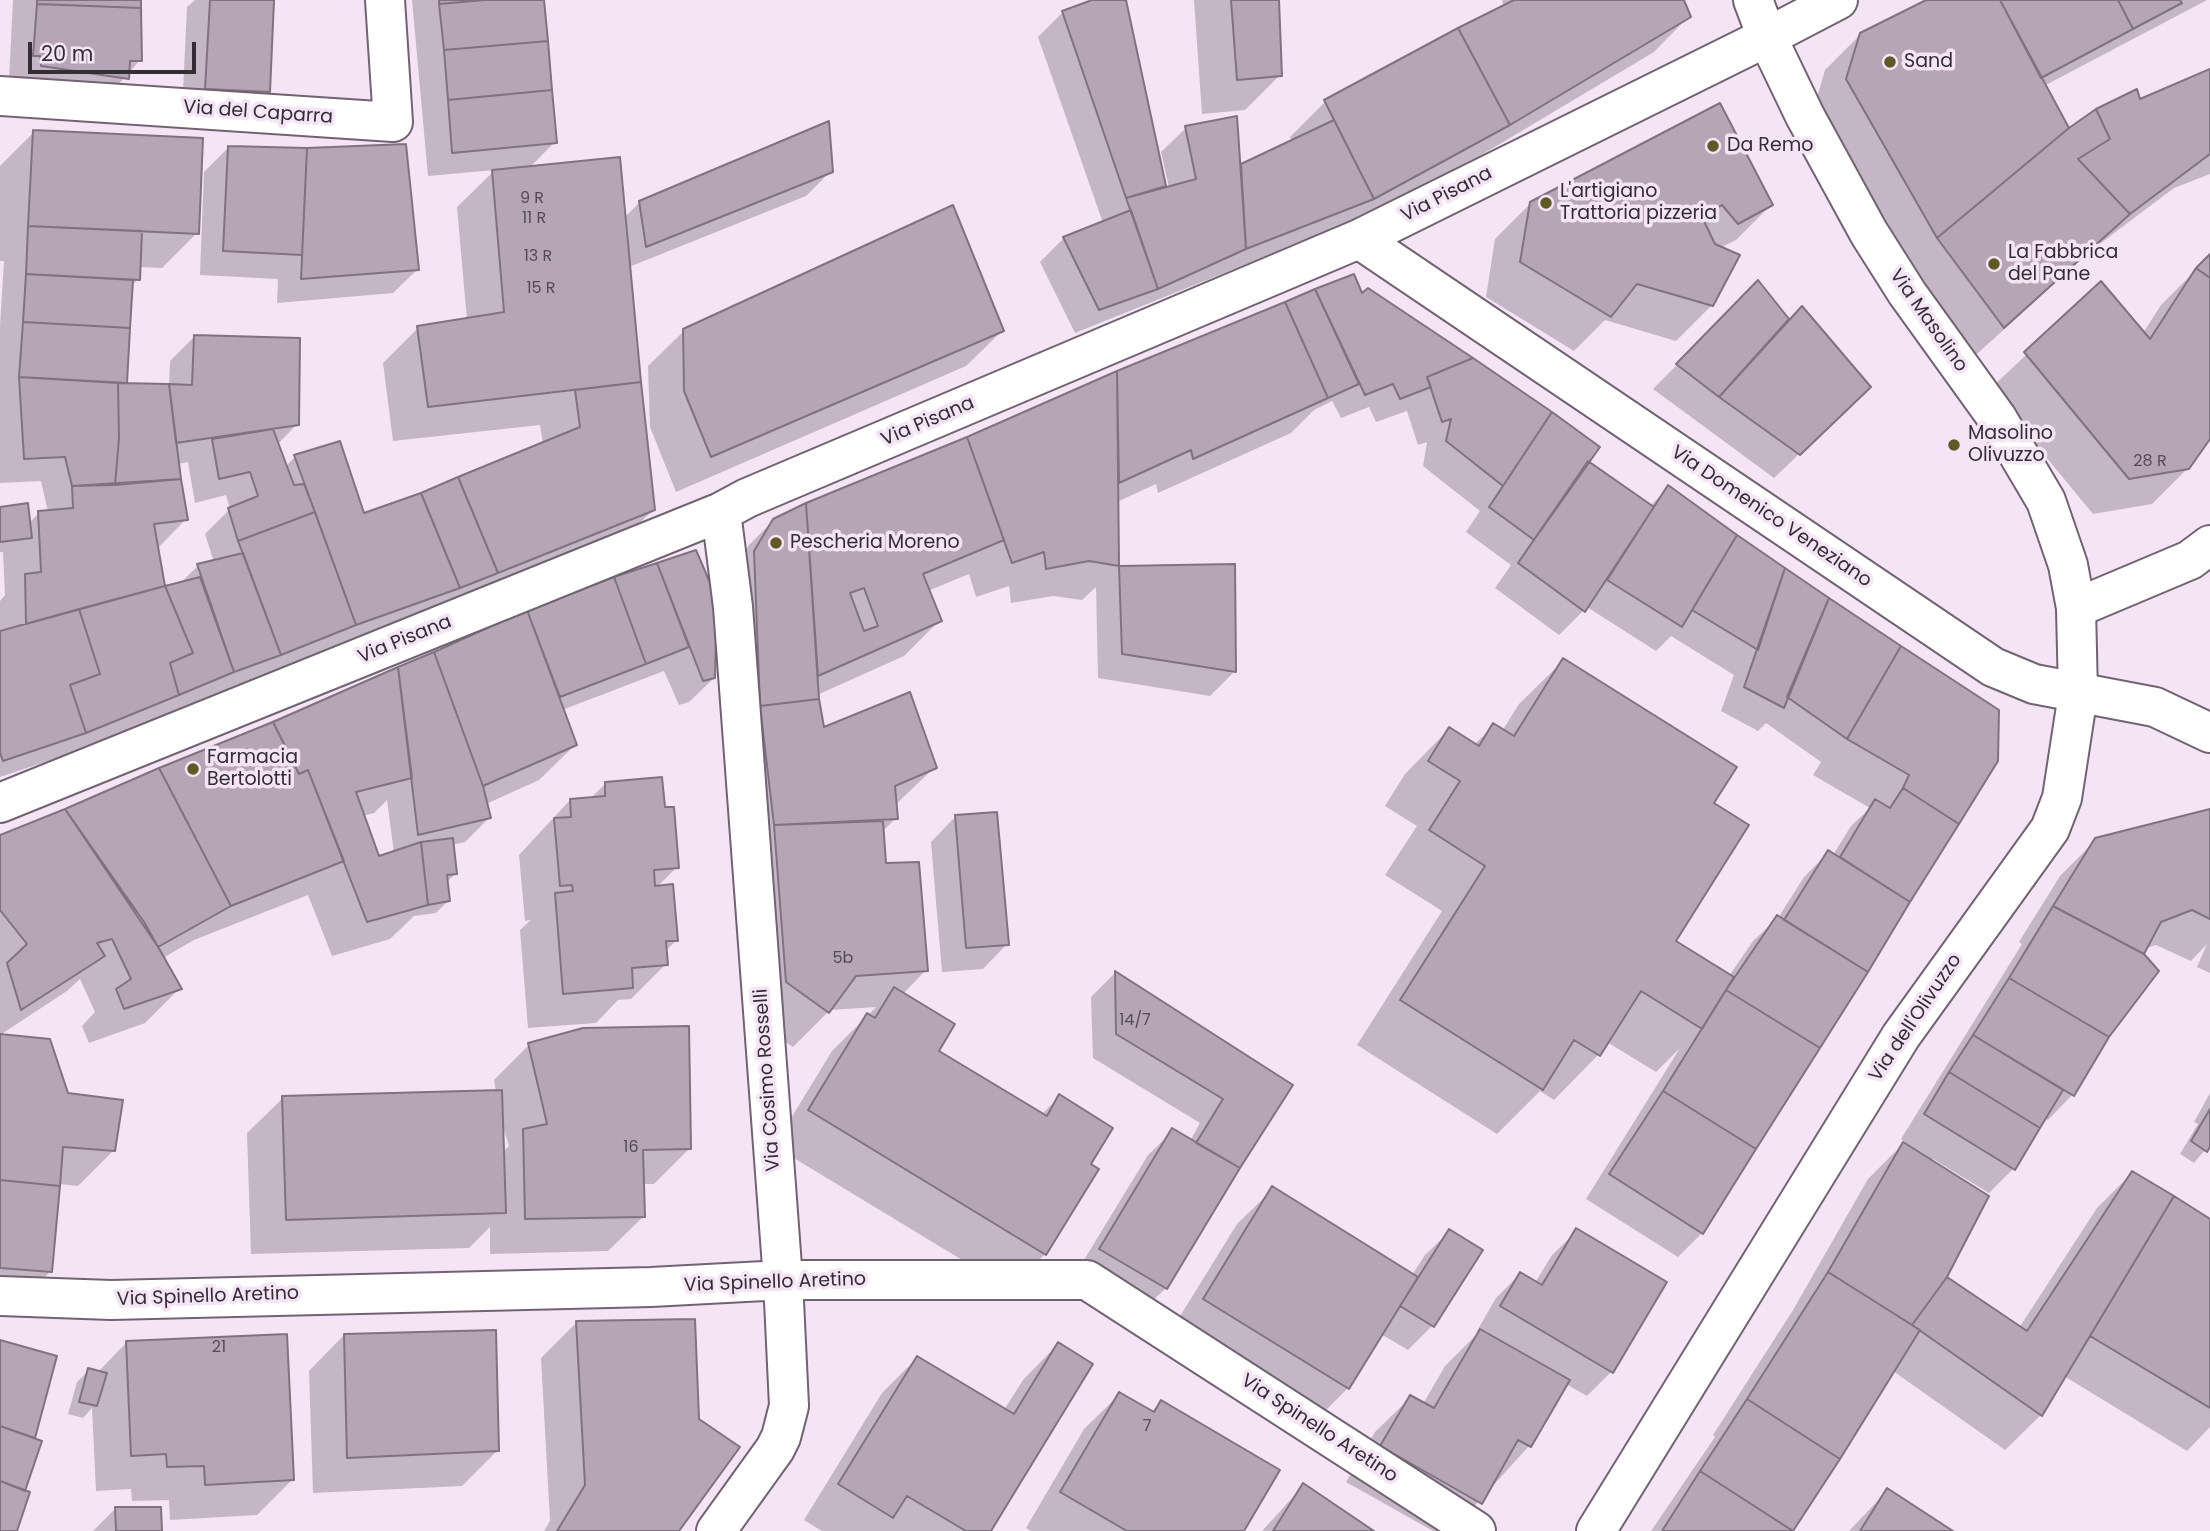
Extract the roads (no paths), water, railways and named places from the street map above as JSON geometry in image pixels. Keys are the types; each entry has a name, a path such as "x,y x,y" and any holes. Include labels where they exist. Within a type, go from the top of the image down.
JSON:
{"street":[{"name":"Via del Caparra","path":"0,96 393,122 385,0"},
{"name":"Via Masolino","path":"1753,0 1767,37 1805,117 1870,233 1907,293 1997,418 2046,501 2068,565 2076,608"},
{"name":"Via Pisana","path":"0,803 721,512 747,498 1359,239 1838,0"},
{"name":"Via Domenico Veneziano","path":"1359,239 1993,667 2034,684 2155,707 2210,733"},
{"name":"Via Cosimo Rosselli","path":"716,1531 775,1449 789,1406 783,1280 733,607 721,512"},
{"path":"2076,608 2190,560 2210,545"},
{"name":"Via dell'Olivuzzo","path":"1596,1531 1901,1036 2050,829 2062,797 2078,694 2076,608"},
{"name":"Via Spinello Aretino","path":"0,1296 111,1300 651,1287 783,1280 1087,1280 1476,1531"}],"place":[{"name":"Sand","path":"1890,62"},
{"name":"Da Remo","path":"1713,146"},
{"name":"L'artigiano Trattoria pizzeria","path":"1546,203"},
{"name":"La Fabbrica del Pane","path":"1994,264"},
{"name":"Masolino Olivuzzo","path":"1954,445"},
{"name":"Pescheria Moreno","path":"776,543"},
{"name":"Farmacia Bertolotti","path":"193,769"}]}
